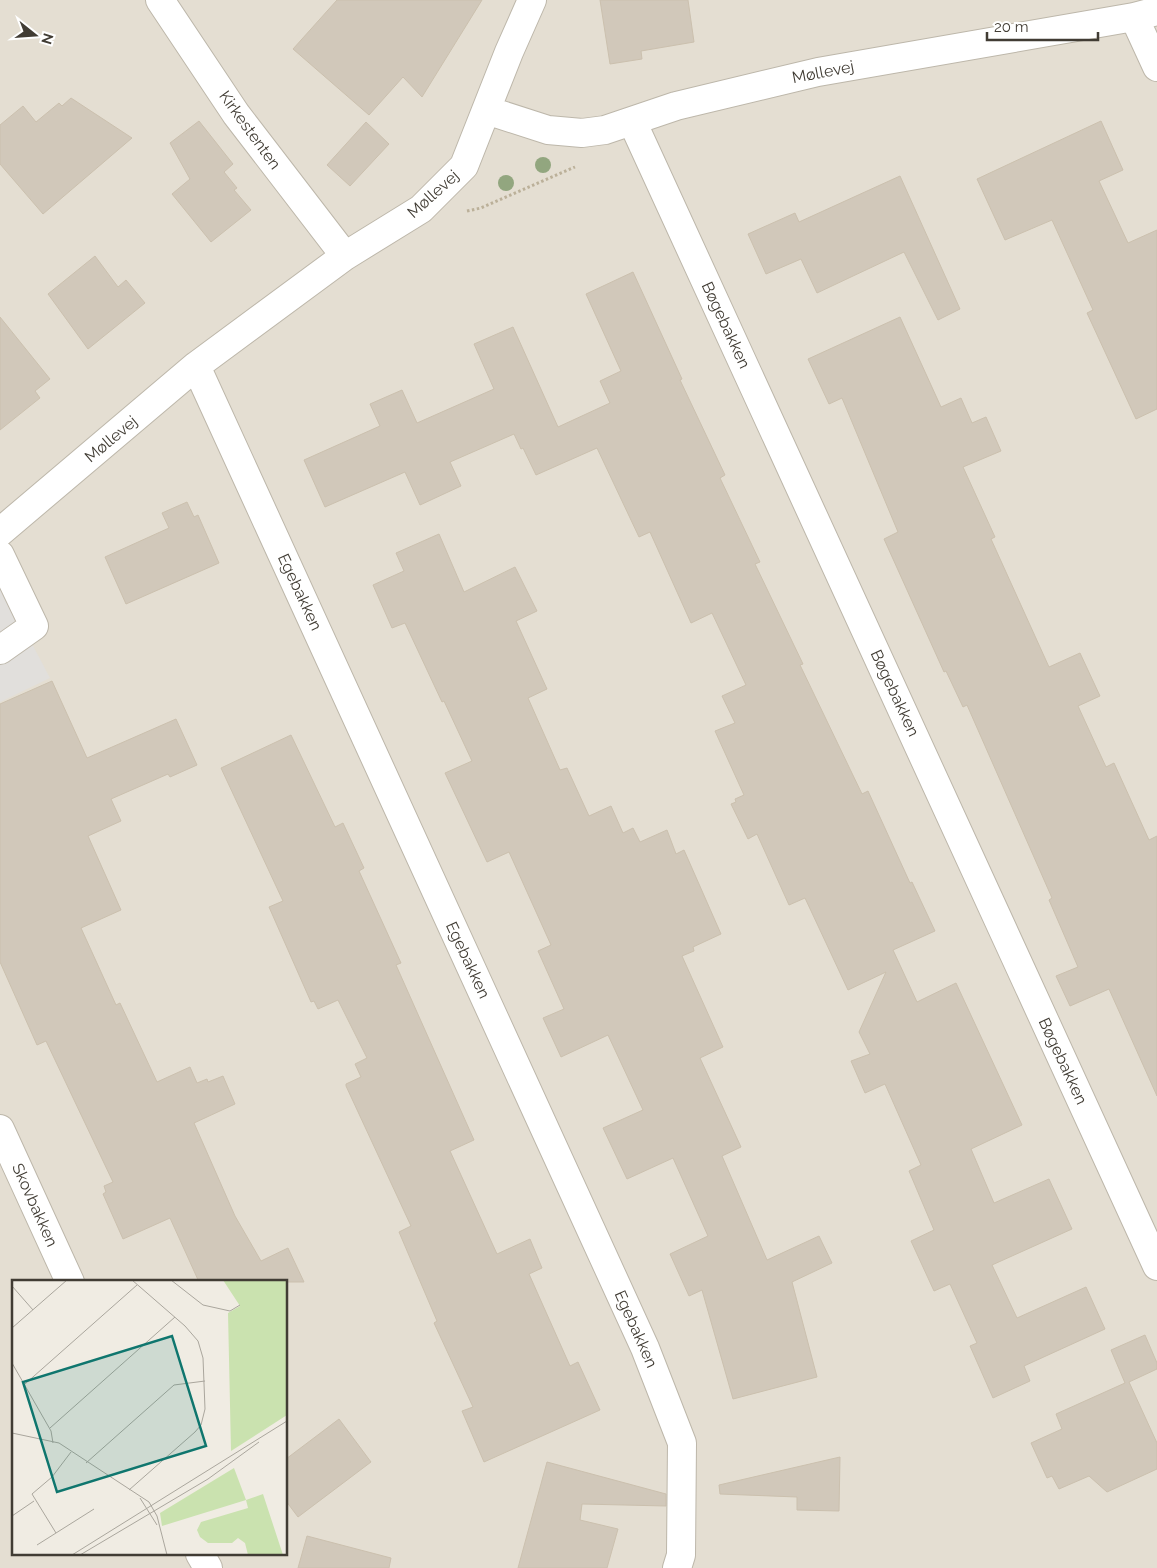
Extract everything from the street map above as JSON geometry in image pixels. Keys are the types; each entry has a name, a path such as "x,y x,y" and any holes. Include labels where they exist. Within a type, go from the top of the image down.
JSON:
{"street":[{"name":"Kirkestenten","path":"160,0 236,114 345,256"},
{"path":"486,110 532,0"},
{"name":"Møllevej","path":"0,532 196,366 345,256 421,210 464,166 486,110 548,130 582,132 605,130 676,106 818,72 1146,14"},
{"path":"1146,14 1157,67"},
{"name":"Bøgebakken","path":"632,121 1157,1266"},
{"name":"Egebakken","path":"196,366 645,1348 682,1443 681,1555 677,1568"},
{"path":"0,555 34,626 0,650"},
{"name":"Skovbakken","path":"0,1129 69,1280"},
{"path":"201,1556 208,1568"}],"path":[{"path":"462,212 481,208 582,164"}],"shaded area":[{"path":"0,0 1157,0 1157,1568 0,1568"},
{"path":"0,583 50,678 0,702"}],"building":[{"path":"337,0 482,0 422,97 403,77 369,115 293,49"},
{"path":"600,0 688,0 694,42 641,51 642,59 610,64"},
{"path":"71,98 132,138 43,214 0,164 0,125 23,106 36,122 59,103 62,106"},
{"path":"199,121 233,164 224,172 237,188 234,190 251,210 211,242 172,194 190,179 170,143"},
{"path":"1101,121 1123,170 1099,181 1128,243 1157,230 1157,409 1136,419 1087,313 1093,310 1052,220 1005,240 977,179"},
{"path":"366,122 389,144 350,186 327,165"},
{"path":"900,176 960,309 938,320 904,252 817,293 801,259 766,274 748,234 795,213 799,222"},
{"path":"95,256 118,287 126,280 145,303 88,349 48,294"},
{"path":"633,272 682,379 680,380 725,475 720,478 760,562 755,564 803,664 800,665 862,794 868,791 910,883 912,882 935,931 893,950 917,1002 956,983 1022,1125 971,1149 994,1203 1049,1179 1072,1229 992,1265 1017,1318 1086,1287 1105,1329 1024,1366 1030,1381 993,1398 970,1346 977,1343 950,1284 934,1291 911,1241 934,1230 909,1171 921,1165 885,1084 865,1093 851,1061 870,1054 859,1032 886,972 848,990 805,898 789,905 757,834 748,839 731,804 736,802 735,799 744,795 715,731 735,723 722,696 746,685 712,613 691,623 650,532 639,537 597,448 536,475 514,434 450,462 461,486 420,505 405,472 325,507 304,460 380,426 370,404 402,390 417,423 494,389 474,344 513,327 558,427 610,403 600,381 621,371 586,294"},
{"path":"0,317 50,379 35,391 40,398 0,430"},
{"path":"900,317 941,407 961,398 972,423 986,417 1001,451 963,467 995,537 991,539 1049,667 1080,653 1100,696 1078,706 1106,767 1114,763 1149,840 1157,836 1157,1096 1109,989 1070,1006 1056,976 1078,967 1049,900 1052,898 967,705 963,707 946,671 944,672 884,539 898,532 842,398 829,404 808,359"},
{"path":"187,502 194,517 198,515 219,563 126,604 105,557 169,528 162,513"},
{"path":"439,534 464,592 515,567 537,611 516,621 547,689 528,698 560,770 567,768 589,816 611,806 623,833 633,828 640,842 667,830 676,854 684,850 721,934 693,947 694,951 682,956 723,1047 700,1058 741,1147 722,1156 767,1260 819,1236 832,1263 792,1282 817,1377 733,1399 702,1290 689,1296 670,1254 708,1236 673,1158 627,1179 603,1128 643,1110 608,1035 561,1057 543,1018 564,1009 538,951 551,945 509,852 487,862 445,773 472,761 405,623 392,628 373,585 404,571 396,553"},
{"path":"52,681 87,758 176,719 197,765 170,777 168,774 111,799 121,821 88,836 121,910 81,928 116,1005 120,1003 157,1082 190,1067 197,1083 207,1079 208,1082 223,1076 235,1104 194,1123 235,1216 261,1261 288,1248 304,1282 288,1282 288,1280 198,1280 170,1218 123,1239 103,1194 106,1192 104,1186 113,1182 46,1041 37,1045 0,962 0,704"},
{"path":"291,735 335,827 343,823 364,868 359,871 401,963 396,965 474,1140 450,1151 497,1254 530,1239 542,1268 529,1274 570,1366 578,1362 600,1410 484,1462 462,1411 473,1407 434,1323 437,1321 399,1232 411,1226 346,1086 346,1084 361,1077 355,1064 367,1058 338,1000 318,1009 314,1001 311,1002 269,907 283,901 221,768"},
{"path":"1145,1335 1157,1363 1157,1369 1129,1382 1157,1443 1157,1469 1107,1492 1089,1476 1059,1489 1052,1476 1047,1478 1031,1443 1062,1429 1056,1414 1125,1383 1111,1350"},
{"path":"339,1419 371,1462 298,1517 288,1504 288,1457"},
{"path":"840,1457 839,1511 797,1510 797,1497 720,1494 719,1485"},
{"path":"547,1462 666,1494 666,1506 582,1504 580,1520 618,1529 607,1568 518,1568"},
{"path":"307,1536 391,1558 389,1568 298,1568"}]}
